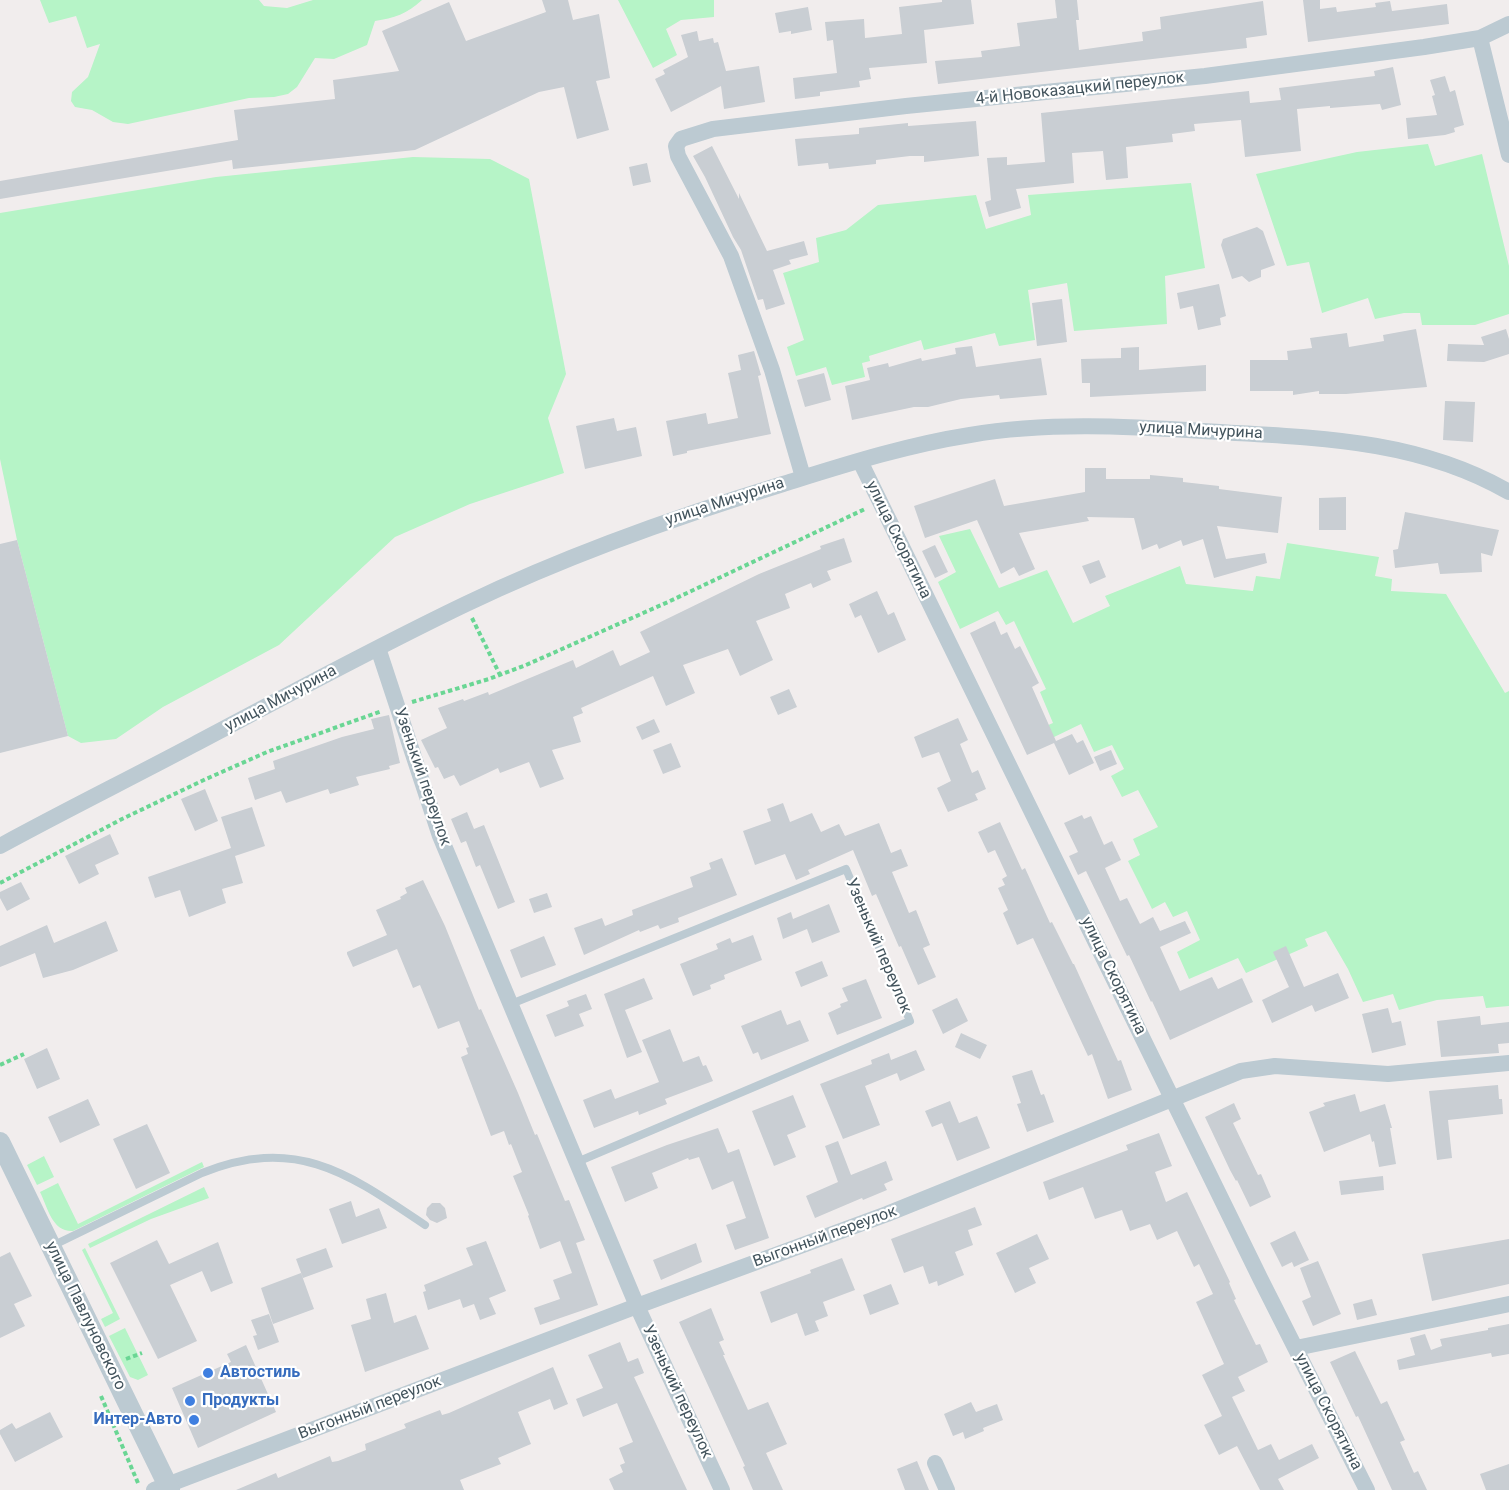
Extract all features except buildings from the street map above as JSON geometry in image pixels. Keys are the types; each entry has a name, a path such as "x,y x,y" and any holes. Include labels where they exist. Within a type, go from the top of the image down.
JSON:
{"street":[{"name":"4-й Новоказацкий переулок","path":"804,477 772,370 731,256 678,156 676,146 681,139 713,129 906,106 1205,76 1424,47 1480,38 1509,24"},
{"path":"1480,38 1509,155"},
{"name":"улица Мичурина","path":"0,846 465,604 589,550 662,523 804,477 921,445 971,434 1029,427 1093,427 1318,437 1367,443 1414,454 1454,467 1509,492"},
{"name":"улица Скорятина","path":"860,461 1367,1490"},
{"name":"Узенький переулок","path":"378,648 440,837 638,1306 722,1490"},
{"name":"Выгонный переулок","path":"163,1488 638,1306 887,1214 1241,1071 1259,1067 1297,1066 1388,1074 1509,1063"},
{"name":"улица Павлуновского","path":"0,1142 51,1246 163,1488"},
{"path":"1296,1348 1509,1304"},
{"path":"935,1463 947,1490"}],"lane":[{"name":"Узенький переулок","path":"511,1004 846,869 910,1021 577,1162"},
{"path":"51,1246 213,1168 240,1161 272,1158 307,1161 341,1172 425,1225"}],"path":[{"path":"0,883 113,823 206,779 285,745 397,706 500,675 655,608 879,503"},
{"path":"465,604 500,675"},
{"path":"0,1065 24,1054"}],"green space":[{"path":"40,0 259,0 264,6 287,8 313,0 422,0 400,15 375,21 367,45 334,59 315,58 297,87 288,94 249,98 128,124 113,122 92,110 75,107 71,101 72,92 88,77 100,44 87,48 76,16 49,23"},
{"path":"618,0 714,0 714,17 681,20 666,29 677,55 653,68"},
{"path":"1428,144 1435,166 1482,154 1509,266 1509,314 1475,325 1422,325 1420,313 1404,313 1375,319 1368,298 1322,313 1309,262 1287,266 1256,174 1357,152"},
{"path":"413,157 490,159 529,179 566,374 548,418 564,473 470,504 395,537 279,645 163,707 116,739 81,743 68,736 17,540 0,459 0,213 216,177"},
{"path":"1191,183 1205,268 1165,276 1167,324 1074,331 1067,283 1028,290 1035,340 999,346 995,333 924,350 921,340 869,356 870,361 862,363 865,377 832,385 826,367 796,376 787,347 804,340 783,273 819,262 816,238 846,230 878,205 976,195 986,229 1031,215 1028,195"},
{"path":"970,529 999,588 1047,570 1073,623 1110,606 1105,596 1180,566 1186,584 1253,591 1256,576 1280,579 1287,543 1379,557 1375,576 1392,579 1391,591 1446,594 1505,693 1509,691 1509,1006 1486,1008 1483,996 1437,1000 1399,1010 1393,994 1363,1002 1348,969 1326,931 1305,939 1308,946 1246,973 1238,958 1189,979 1177,952 1200,940 1187,911 1173,917 1165,902 1152,909 1128,861 1140,855 1133,839 1158,827 1138,790 1122,797 1111,776 1124,769 1112,745 1094,752 1081,724 1052,738 1046,726 1053,723 1040,692 1046,689 1014,621 1006,625 998,611 960,629 938,582 956,572 939,536"},
{"path":"44,1156 54,1177 37,1185 27,1165"},
{"path":"202,1162 204,1167 73,1231 60,1228 55,1223 40,1192 58,1183 78,1224"},
{"path":"204,1187 209,1198 151,1219 90,1248 88,1244"},
{"path":"85,1248 120,1319 105,1327 101,1319 113,1313 82,1250"},
{"path":"125,1328 148,1375 138,1380 130,1377 109,1336"}],"place":[{"name":"Автостиль","path":"208,1373"},
{"name":"Продукты","path":"190,1401"},
{"name":"Интер-Авто","path":"194,1420"}]}
